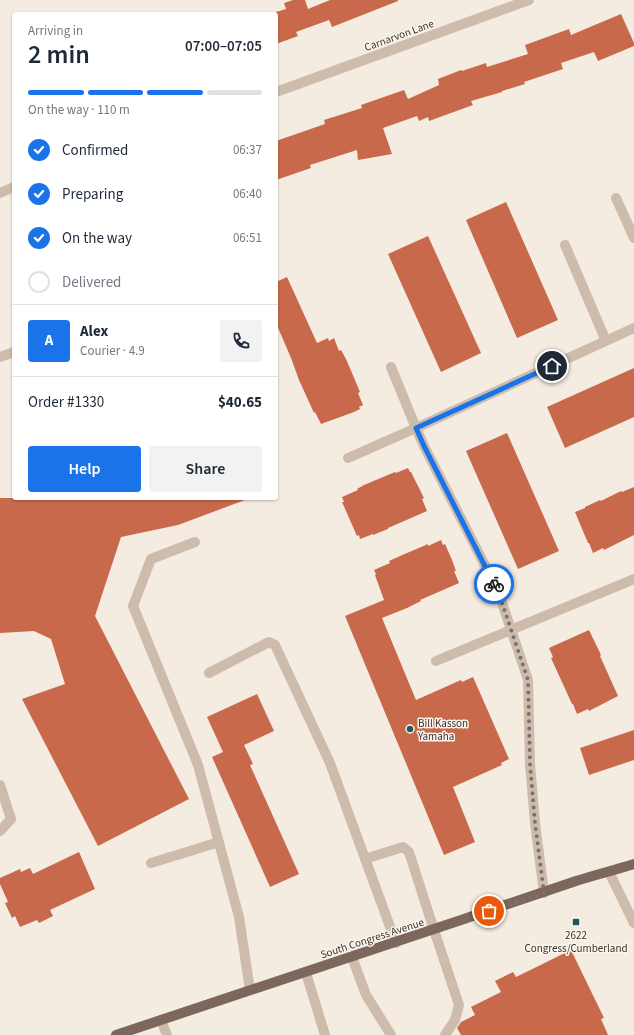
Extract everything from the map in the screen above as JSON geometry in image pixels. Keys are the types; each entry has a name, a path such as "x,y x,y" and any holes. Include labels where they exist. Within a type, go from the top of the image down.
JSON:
{"main road":[{"name":"South Congress Avenue","path":"116,1035 396,943 578,881 634,864"}],"street":[{"name":"Carnarvon Lane","path":"278,91 530,0"},
{"path":"0,192 12,188"},
{"path":"616,198 634,238"},
{"path":"565,245 606,341"},
{"path":"348,458 634,328"},
{"path":"0,357 12,353"},
{"path":"391,367 424,446 498,591 528,680 530,764 535,823 544,893"},
{"path":"195,542 151,559 133,606 198,765 239,917 250,990"},
{"path":"436,661 634,579"},
{"path":"209,673 269,642 275,645 330,763 396,943"},
{"path":"0,785 11,819 0,831"},
{"path":"151,863 219,842"},
{"path":"365,859 403,847 410,852 459,1005 455,1020 445,1035"},
{"path":"609,872 634,923"},
{"path":"352,957 366,995 391,1035"},
{"path":"306,972 325,1035"},
{"path":"161,1020 167,1035"}],"building":[{"path":"293,0 305,0 308,9 330,0 398,0 332,27 329,20 296,32 298,36 278,43 278,12 276,12 286,9 284,3"},
{"path":"621,14 634,46 598,61 594,52 561,63 563,69 524,82 525,84 502,92 471,101 473,105 429,121 428,117 419,121 417,116 383,128 392,154 358,160 357,150 310,165 311,168 278,179 278,140 325,124 324,120 362,108 361,105 404,90 408,99 439,85 438,79 461,70 462,71 486,63 487,67 528,54 525,45 569,29 571,35"},
{"path":"506,202 558,320 517,338 466,220"},
{"path":"428,236 481,353 441,372 388,254"},
{"path":"287,277 317,343 328,338 329,341 334,338 339,351 341,350 346,359 360,392 358,393 363,405 359,407 360,409 321,424 315,412 314,413 299,380 278,328 278,281"},
{"path":"634,368 634,417 565,448 547,407"},
{"path":"507,433 559,551 518,569 466,451"},
{"path":"408,468 424,498 422,499 427,511 388,529 360,539 359,535 357,536 342,502 344,502 342,497 358,490 357,489 364,485"},
{"path":"634,487 634,535 604,550 603,548 593,553 575,512 621,491 622,492"},
{"path":"0,498 12,498 12,500 245,500 178,525 121,537 95,616 189,799 98,846 22,699 65,684 51,639 34,631 0,633"},
{"path":"441,540 443,545 445,544 452,560 456,571 454,571 459,583 420,600 421,601 407,608 382,618 416,700 461,680 462,682 473,677 509,759 501,763 502,765 453,787 475,842 444,855 345,616 384,600 374,570 390,563 389,561 400,556"},
{"path":"589,630 618,696 589,711 588,709 577,714 551,658 553,657 549,648"},
{"path":"257,694 274,731 244,745 253,764 250,765 299,874 270,887 212,757 223,752 207,717"},
{"path":"634,730 634,760 589,775 580,748"},
{"path":"79,852 95,889 50,910 53,916 39,923 37,920 20,927 15,916 12,918 5,903 8,902 0,884 0,878 20,869 21,872 30,868 33,874"},
{"path":"571,950 604,1018 601,1019 608,1035 461,1035 457,1028 461,1022 475,1015 471,1007 501,992 495,981 513,972 516,977"}],"way so far":[{"path":"489,911 544,893 535,823 530,764 528,680 498,591 494,584"}],"place":[{"name":"Bill Kasson Yamaha","path":"410,729"},
{"name":"2622 Congress/Cumberland","path":"576,922"}],"route":[{"path":"494,584 416,428 552,366"}]}
